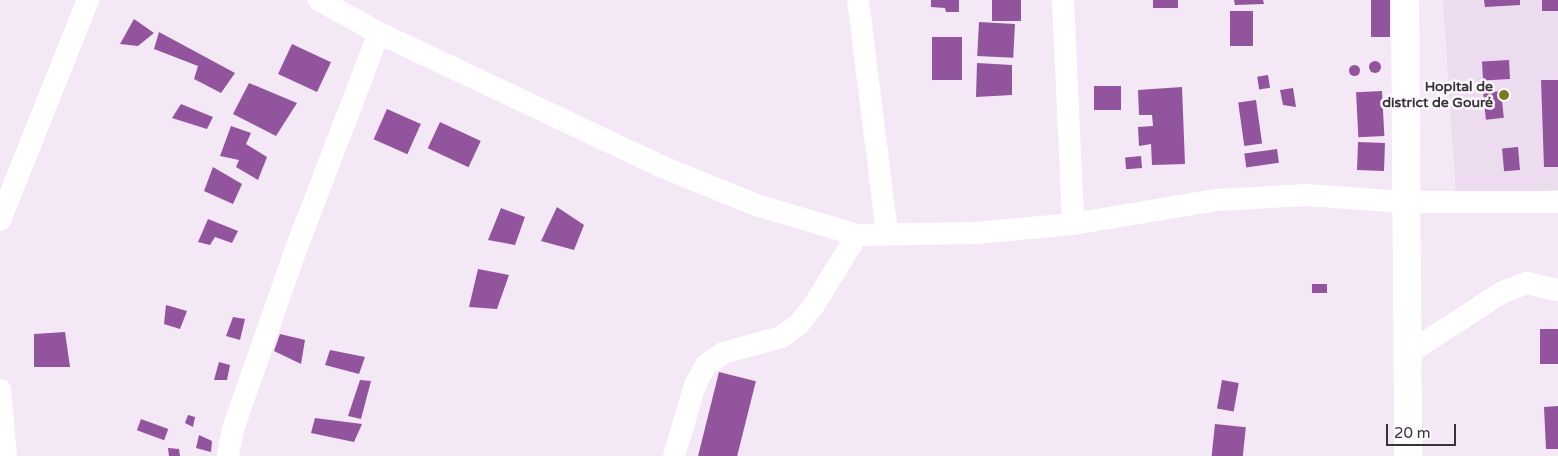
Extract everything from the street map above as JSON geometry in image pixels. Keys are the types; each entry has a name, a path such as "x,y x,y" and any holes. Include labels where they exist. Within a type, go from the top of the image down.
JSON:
{"highway":[{"path":"1405,0 1408,456"}],"street":[{"path":"0,220 88,0"},
{"path":"319,0 379,33 658,165 756,205 857,234 976,233 1073,224 1226,200 1307,195 1405,202 1558,202"},
{"path":"858,0 888,234"},
{"path":"1063,0 1073,224"},
{"path":"228,456 233,429 296,249 379,33"},
{"path":"674,456 695,385 706,365 723,353 781,337 799,324 814,305 857,234"},
{"path":"1406,354 1503,292 1527,283 1558,290"},
{"path":"0,390 6,456"}],"shaded area":[{"name":"Hopital de district de Gouré","path":"1443,0 1558,0 1558,190 1456,197"}],"building":[{"path":"931,0 959,0 959,12 946,12 945,8 931,7"},
{"path":"992,0 1021,0 1021,21 992,21"},
{"path":"1153,0 1178,0 1178,8 1153,8"},
{"path":"1234,0 1263,0 1264,4 1235,5"},
{"path":"1371,0 1390,0 1390,37 1371,37"},
{"path":"1484,0 1520,0 1520,5 1485,7"},
{"path":"1542,0 1558,0 1558,11 1542,11"},
{"path":"1230,11 1253,11 1253,46 1230,46"},
{"path":"134,19 154,33 138,46 120,44"},
{"path":"979,22 1015,24 1013,58 977,56"},
{"path":"159,32 235,73 221,93 194,79 198,66 154,49"},
{"path":"932,37 962,37 962,80 932,80"},
{"path":"292,44 331,62 317,92 278,74"},
{"path":"1509,60 1510,79 1483,80 1482,61"},
{"path":"1375,61 1381,67 1375,73 1369,67"},
{"path":"977,63 1012,65 1012,95 976,97"},
{"path":"1352,65 1356,65 1359,70 1358,74 1352,75 1349,72 1349,68"},
{"path":"1268,75 1270,88 1259,90 1257,77"},
{"path":"1541,80 1558,80 1558,167 1544,167"},
{"path":"249,83 297,103 276,136 233,114"},
{"path":"1094,86 1121,86 1121,110 1094,110"},
{"path":"1182,87 1185,164 1152,165 1151,144 1139,146 1138,127 1153,126 1152,115 1139,115 1138,90"},
{"path":"1293,88 1296,107 1283,105 1280,90"},
{"path":"1382,91 1384,136 1358,137 1356,92"},
{"path":"1501,91 1504,118 1486,120 1483,93"},
{"path":"1256,100 1262,144 1244,146 1238,103"},
{"path":"181,104 213,117 207,129 172,118"},
{"path":"387,109 421,124 407,154 374,139"},
{"path":"440,122 481,141 469,167 428,148"},
{"path":"231,126 251,133 246,144 267,157 258,180 236,167 239,160 220,156"},
{"path":"1358,142 1385,143 1384,171 1357,170"},
{"path":"1518,147 1520,170 1504,171 1502,148"},
{"path":"1277,149 1279,163 1246,167 1244,154"},
{"path":"1141,156 1142,168 1126,169 1125,157"},
{"path":"213,167 242,184 233,204 204,191"},
{"path":"557,207 584,225 574,250 541,241"},
{"path":"501,208 525,217 515,245 488,240"},
{"path":"208,219 238,231 232,243 215,237 210,245 198,242"},
{"path":"478,269 509,275 497,309 469,307"},
{"path":"1312,284 1327,284 1327,293 1312,293"},
{"path":"166,305 187,311 180,329 164,324"},
{"path":"233,317 245,319 240,340 226,336"},
{"path":"1540,329 1558,329 1558,364 1540,364"},
{"path":"65,332 70,367 34,367 34,334"},
{"path":"280,334 305,340 301,364 274,351"},
{"path":"330,350 365,357 359,374 325,365"},
{"path":"219,362 230,365 227,380 214,380"},
{"path":"719,372 756,381 737,456 698,456"},
{"path":"360,380 371,381 361,419 348,416"},
{"path":"1222,380 1239,383 1234,412 1217,409"},
{"path":"1558,406 1558,449 1546,449 1544,407"},
{"path":"188,415 195,417 193,427 185,423"},
{"path":"315,418 362,424 354,442 311,433"},
{"path":"141,419 168,429 164,440 137,430"},
{"path":"1215,424 1246,427 1243,456 1212,456"},
{"path":"199,435 212,441 211,452 196,448"},
{"path":"168,448 179,449 180,456 169,456"}],"place":[{"name":"Hopital de district de Gouré","path":"1504,95"}]}
